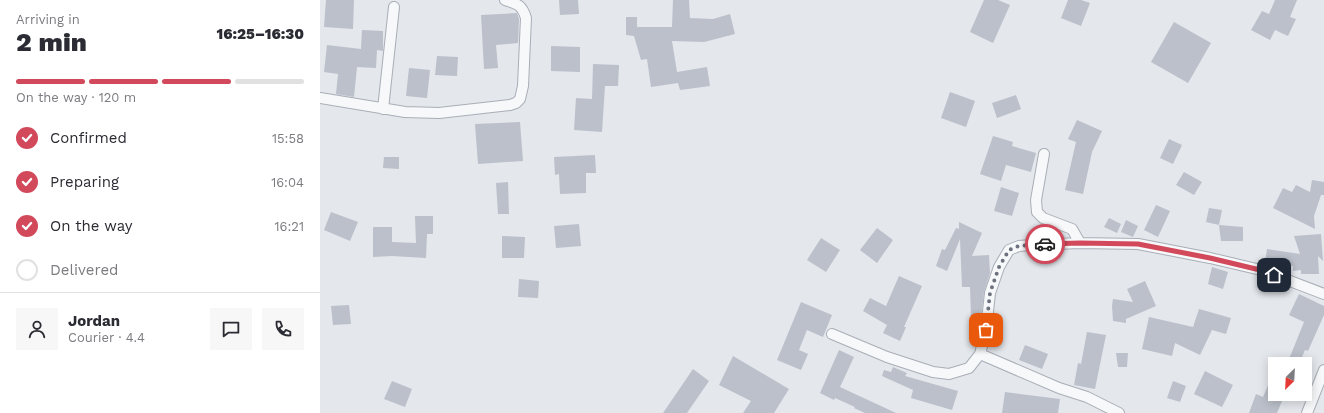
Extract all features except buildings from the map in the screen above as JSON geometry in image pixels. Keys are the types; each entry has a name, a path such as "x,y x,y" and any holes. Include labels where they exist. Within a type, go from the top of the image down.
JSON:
{"street":[{"path":"320,98 405,112 439,113 510,105 516,103 520,98 523,86 526,18 523,9 517,4 505,0"},
{"path":"383,109 394,7"},
{"path":"1044,154 1036,200 1037,212 1043,218 1072,230 1080,243"},
{"path":"832,334 887,357 933,372 949,374 969,368 980,354 986,330 990,293 999,267 1009,250 1019,246 1080,243 1138,244 1210,258 1260,270 1324,294"},
{"path":"980,354 1059,388 1087,397 1120,413"},
{"path":"1307,413 1324,370"}],"way so far":[{"path":"986,330 990,293 999,267 1009,250 1019,246 1045,244"}],"route":[{"path":"1045,244 1138,244 1210,258 1260,270 1274,275"}]}
